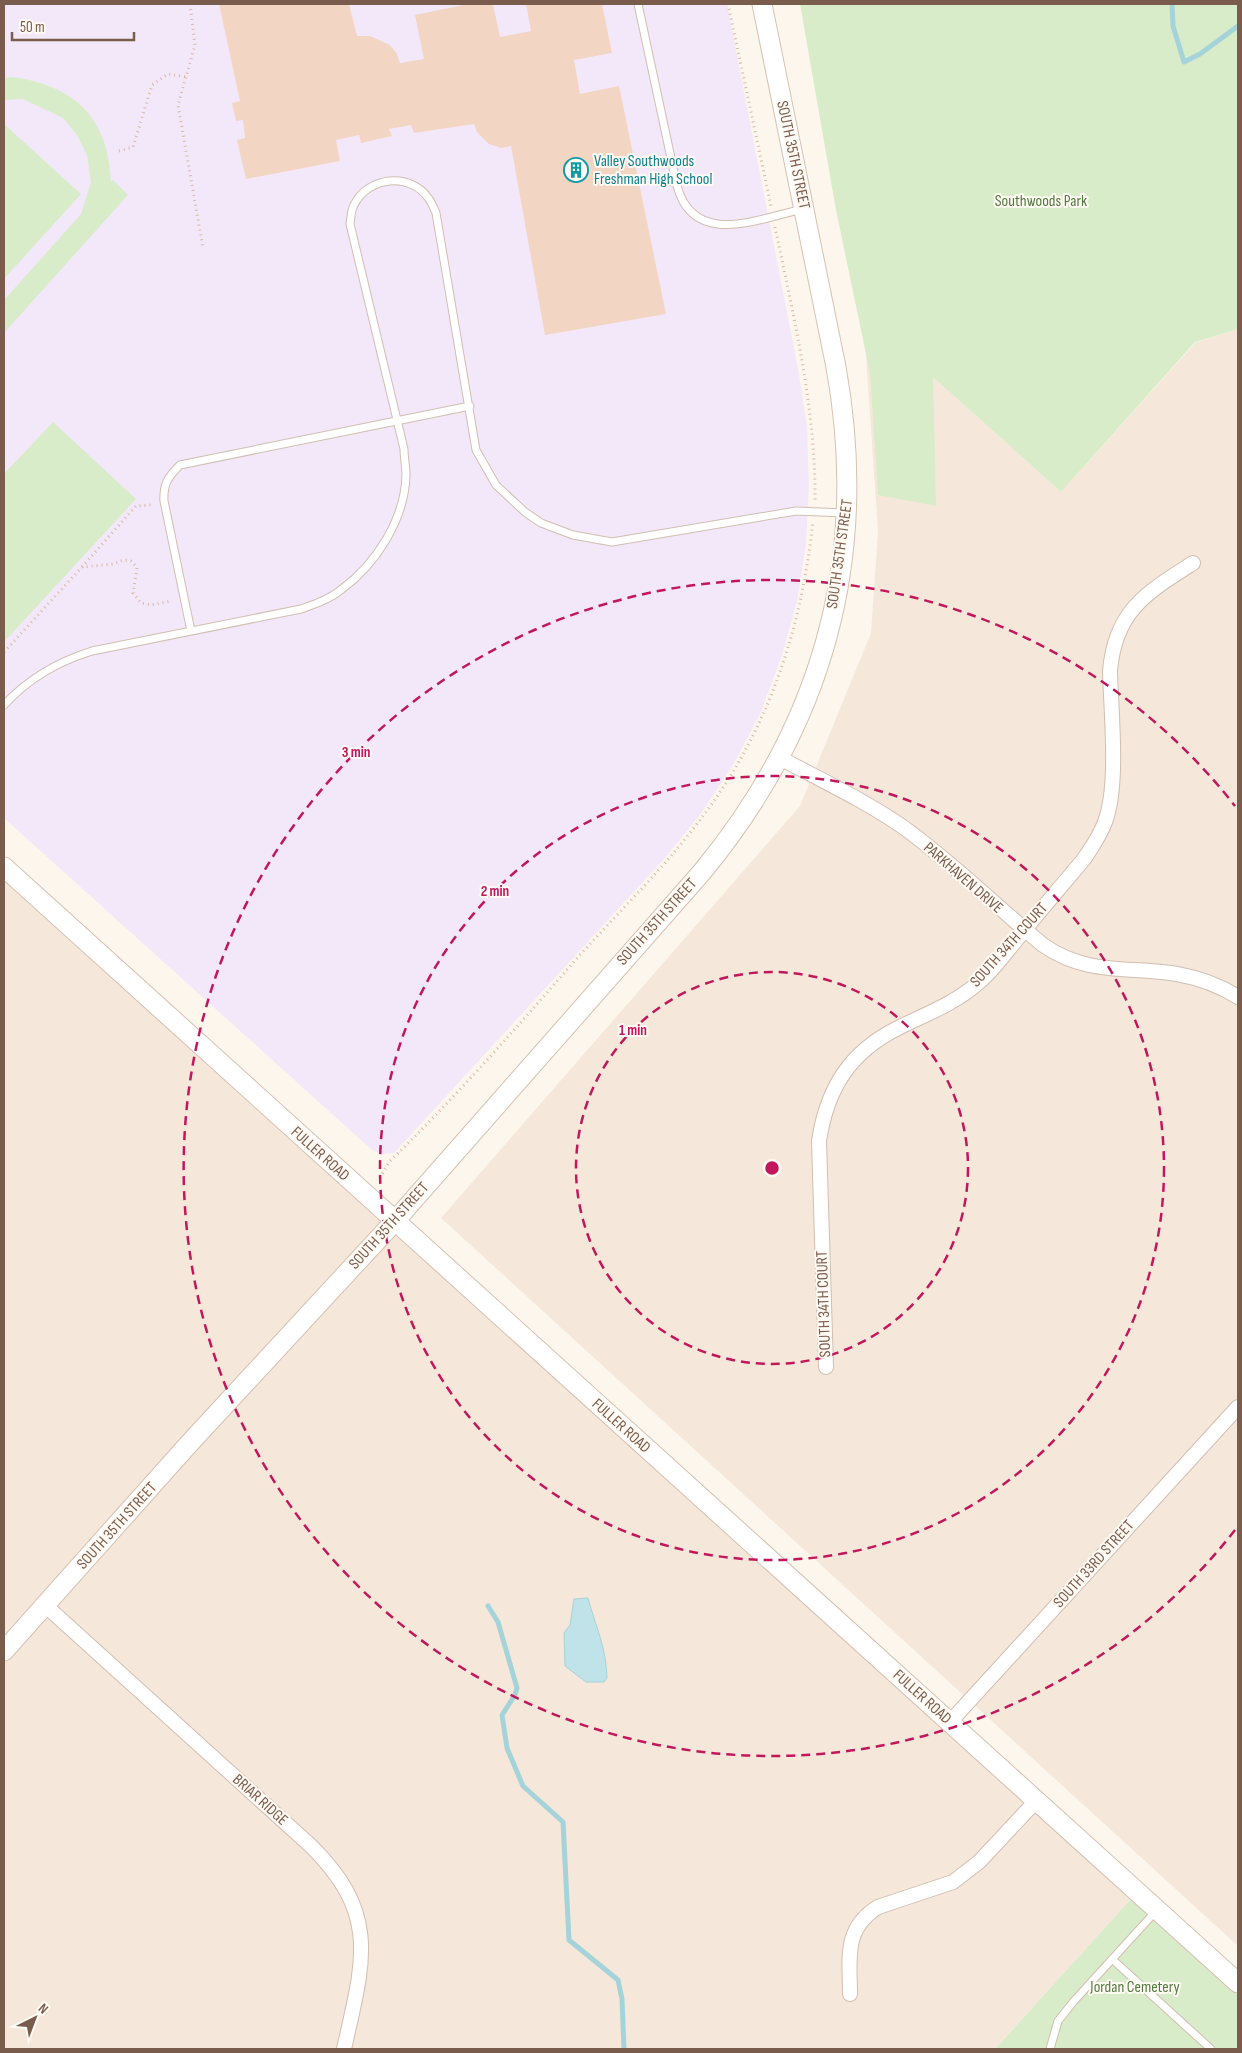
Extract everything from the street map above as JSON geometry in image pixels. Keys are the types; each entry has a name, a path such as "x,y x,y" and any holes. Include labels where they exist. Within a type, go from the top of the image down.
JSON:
{"street":[{"name":"SOUTH 35TH STREET","path":"4,1651 187,1446 394,1222 702,872 735,830 780,758 796,726 828,634 842,563 848,513 848,464 844,412 762,4"},
{"name":"SOUTH 34TH COURT","path":"826,1367 818,1148 822,1117 830,1095 843,1073 858,1055 877,1040 956,1000 984,976 1084,859 1097,841 1106,821 1111,799 1110,671 1112,651 1117,632 1127,615 1141,598 1192,563"},
{"name":"PARKHAVEN DRIVE","path":"780,758 861,800 902,827 945,860 1024,930 1060,957 1099,969 1176,974 1204,980 1238,997"},
{"name":"FULLER ROAD","path":"4,867 394,1222 1238,1983"},
{"name":"SOUTH 33RD STREET","path":"950,1722 1238,1406"},
{"name":"BRIAR RIDGE","path":"46,1606 311,1846 340,1878 353,1903 360,1931 361,1972 344,2049"},
{"path":"850,1994 849,1948 858,1924 878,1907 953,1882 979,1862 1036,1801"}],"lane":[{"path":"638,4 677,186 685,207 693,216 715,225 727,226 804,208"},
{"path":"4,705 28,682 67,658 92,651 301,609 323,601 342,590 362,572 390,533 403,494 406,476 398,421 350,224 353,205 366,190 383,180 399,180 416,187 429,198 436,213 476,450 496,485 535,519 573,536 612,542 788,512 814,510 848,513"},
{"path":"191,631 164,501 163,486 169,475 180,465 470,406"},
{"path":"1050,2049 1058,2021 1157,1910"},
{"path":"1112,1959 1211,2049"}],"path":[{"path":"190,4 195,45 178,105 178,119 203,248"},
{"path":"380,1178 389,1162 672,855 716,798 751,741 777,686 790,648 806,581 814,510 815,472 808,390 728,4"},
{"path":"119,150 133,147 152,85 168,74 187,77"},
{"path":"4,652 136,506 151,505"},
{"path":"82,567 114,564 123,560 131,561 137,567 133,593 141,603 152,605 172,601"}],"shaded area":[{"path":"4,4 727,4 799,374 807,427 809,486 806,544 797,602 781,658 760,714 733,765 700,815 664,859 394,1153 381,1154 372,1150 4,818"},
{"path":"863,314 1061,492 1196,342 1238,329 1238,1946 441,1218 800,806 871,633 878,531"},
{"path":"4,867 1131,1899 995,2049 4,2049"}],"green space":[{"name":"Southwoods Park","path":"800,4 1238,4 1238,329 1195,342 1061,492 933,377 936,506 878,495 870,373 836,210"},
{"path":"13,77 35,81 54,88 71,97 84,109 95,123 103,140 109,159 111,182 113,180 128,195 4,333 4,300 81,214 91,182 87,155 77,135 63,118 23,99 4,100 4,78"},
{"path":"4,124 81,194 4,279"},
{"path":"53,422 136,499 4,642 4,474"},
{"name":"Jordan Cemetery","path":"1131,1899 1238,1995 1238,2049 995,2049"}],"water":[{"path":"588,1598 605,1656 607,1678 604,1682 586,1682 565,1666 564,1633 570,1625 574,1599"}],"building":[{"name":"Valley Southwoods Freshman High School","path":"219,4 349,4 357,36 370,36 390,45 397,54 400,63 424,59 415,15 468,4 493,4 500,37 531,31 526,4 602,4 612,53 574,60 580,94 619,86 666,314 545,335 511,146 501,148 489,144 477,132 474,124 414,133 411,125 389,129 392,136 361,143 359,135 336,140 340,161 246,179 237,140 245,138 243,120 236,121 232,103 240,101"}],"waterway":[{"path":"1172,4 1173,26 1184,62 1200,54 1238,26"},
{"path":"488,1606 498,1622 517,1688 515,1695 502,1715 507,1748 523,1786 563,1822 569,1940 618,1980 622,1999 624,2049"}],"place":[{"name":"Valley Southwoods Freshman High School","path":"576,170"}]}
